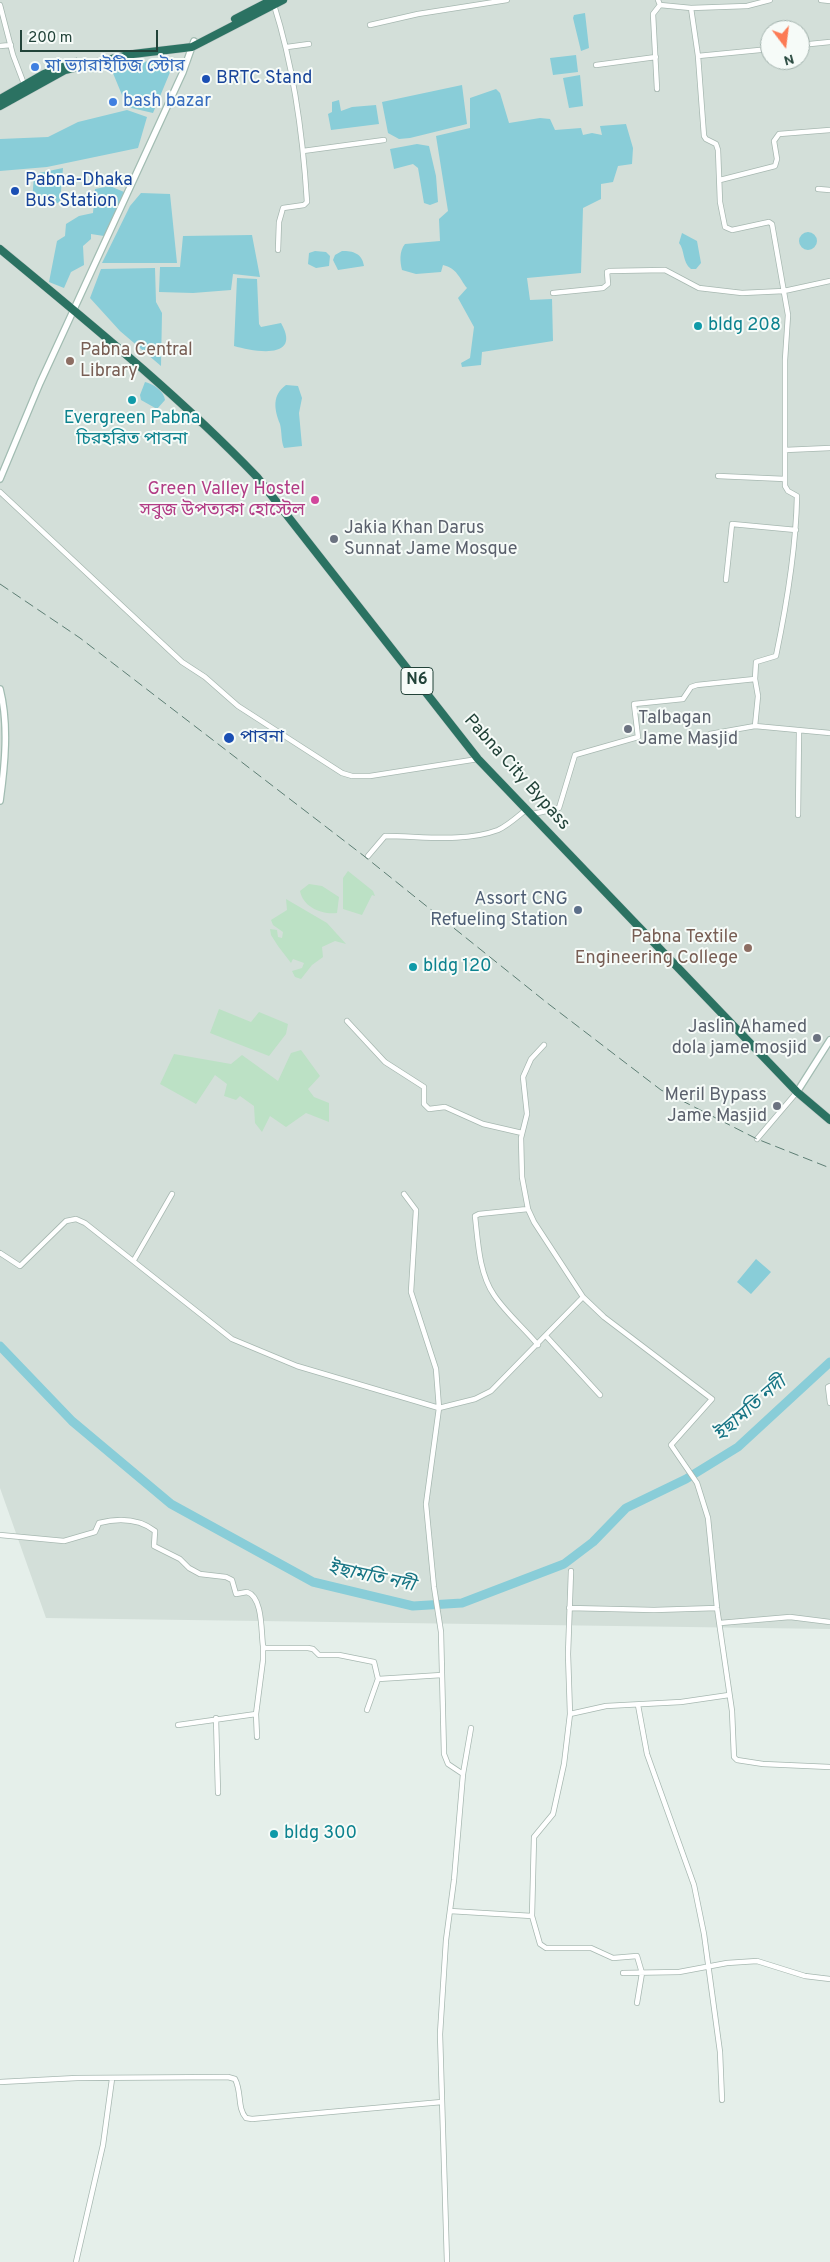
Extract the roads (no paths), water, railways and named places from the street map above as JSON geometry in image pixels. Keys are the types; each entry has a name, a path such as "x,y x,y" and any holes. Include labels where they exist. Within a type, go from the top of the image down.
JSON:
{"highway":[{"path":"0,99 24,84 65,67 134,50 193,44 273,3 283,0"},
{"path":"0,106 65,67"},
{"name":"Pabna City Bypass","path":"0,249 74,310 213,431 257,477 478,759 796,1092 830,1120"}],"main road":[{"path":"0,479 40,383 183,72 193,44"},
{"path":"0,688 4,704 5,723 0,801"},
{"path":"796,1092 830,1040"}],"street":[{"path":"370,25 418,14 507,0"},
{"path":"657,89 653,14 659,3 691,8 747,6 770,0"},
{"path":"821,0 828,1"},
{"path":"273,3 287,47 303,151 306,202 304,205 283,208 279,222 278,250"},
{"path":"0,5 2,19 24,84"},
{"path":"691,8 698,56 704,136 717,146 720,202 727,230 770,222 772,224 788,315 785,360 785,479 788,491 797,496 796,530 789,596 776,656 756,662 755,679 758,696 755,726"},
{"path":"810,44 830,42"},
{"path":"287,47 309,44"},
{"path":"0,46 11,46"},
{"path":"698,56 760,50"},
{"path":"596,66 656,57"},
{"path":"720,180 775,166 777,160 774,141 779,134 830,130"},
{"path":"303,151 384,140"},
{"path":"818,189 830,190"},
{"path":"553,293 603,288 608,284 607,272 610,271 664,270 694,286 704,289 742,293 784,291 830,281"},
{"path":"785,450 830,448"},
{"path":"718,476 785,479"},
{"path":"0,492 182,662 204,677 238,706 342,773 352,776 370,776 478,759"},
{"path":"726,580 732,524 796,530"},
{"path":"368,856 385,836 424,838 488,832 499,829 530,812 559,808 573,756 638,737 634,704 683,699 691,687 697,685 755,679"},
{"path":"710,734 755,726 799,732 830,733"},
{"path":"798,815 799,732"},
{"path":"346,1021 385,1062 424,1087 424,1104 429,1109 445,1107 484,1124 522,1133"},
{"path":"544,1045 531,1059 523,1077 527,1119 522,1133 522,1177 528,1209 545,1241 583,1297 604,1317 712,1399 671,1445 697,1483 708,1518 716,1608 720,1623 732,1710 734,1757 737,1760 763,1764 830,1767"},
{"path":"757,1139 796,1092"},
{"path":"134,1260 172,1194"},
{"path":"404,1194 416,1210 411,1292 436,1369 439,1408 426,1504 434,1588 440,1616 444,1754 448,1764 463,1774"},
{"path":"528,1209 475,1216 480,1259 489,1287 498,1301 538,1345"},
{"path":"0,1253 20,1266 66,1221 76,1219 85,1223 134,1260 232,1340 297,1366 439,1408 469,1401 491,1391 583,1297"},
{"path":"546,1336 600,1395"},
{"path":"830,1386 828,1387 830,1403"},
{"path":"0,1536 64,1542 95,1532 99,1523 114,1519 140,1521 155,1531 154,1546 180,1558 189,1568 200,1574 226,1577 232,1580 236,1594 247,1592 254,1597 259,1610 263,1646 256,1714 257,1738"},
{"path":"571,1571 568,1654 570,1714 564,1764 553,1814 535,1833 534,1838 532,1916 542,1946 591,1948 613,1958 634,1955 638,1958 642,1973 637,2003"},
{"path":"569,1608 654,1610 716,1608"},
{"path":"720,1623 790,1617 830,1622"},
{"path":"263,1646 273,1649 308,1648 313,1649 319,1655 339,1655 374,1662 378,1679 367,1710"},
{"path":"378,1679 442,1674"},
{"path":"570,1714 606,1706 681,1702 729,1696"},
{"path":"638,1705 647,1754 694,1885 704,1934 720,2052 722,2100"},
{"path":"178,1725 216,1718 256,1714"},
{"path":"216,1718 218,1793"},
{"path":"447,2262 440,2034 463,1774 471,1728"},
{"path":"450,1911 532,1916"},
{"path":"623,1973 678,1972 707,1966 757,1961 805,1976 830,1979"},
{"path":"0,2082 77,2078 228,2077 235,2080 238,2085 242,2113 246,2118 252,2119 442,2102"},
{"path":"76,2262 103,2145 112,2079"}],"water":[{"path":"585,13 589,48 581,51 573,18 574,15"},
{"path":"576,55 578,72 553,75 550,58"},
{"path":"176,58 153,113 127,107 110,66"},
{"path":"580,75 583,106 569,108 563,78"},
{"path":"462,85 467,124 410,138 399,139 388,133 382,102"},
{"path":"496,89 500,93 509,123 540,118 550,119 555,130 581,128 583,135 592,133 602,135 600,126 626,124 633,148 632,164 618,166 613,182 601,184 601,199 583,208 581,273 527,278 530,300 552,299 553,341 482,352 481,365 462,367 461,363 470,358 474,327 458,298 467,288 455,271 448,266 443,265 441,272 416,274 402,270 400,260 405,244 440,241 439,219 448,211 436,136 470,128 470,98"},
{"path":"339,100 341,111 352,107 376,105 379,124 331,130 328,114 332,112 332,102"},
{"path":"127,110 147,117 138,148 47,167 0,171 0,139 48,137 78,122"},
{"path":"417,144 429,146 436,176 438,202 430,205 424,203 418,168 413,164 394,169 390,149"},
{"path":"63,168 60,203 32,204 34,174"},
{"path":"110,186 124,192 104,236 91,234 91,239 83,246 84,265 71,272 64,288 49,282 57,241 65,236 66,224 79,216 93,213 95,189"},
{"path":"141,193 170,194 177,263 102,263 130,206"},
{"path":"808,232 814,235 817,241 814,247 808,250 802,247 799,241 802,235"},
{"path":"682,233 697,241 701,263 696,269 691,269 685,260 679,243"},
{"path":"252,235 260,277 233,274 231,290 193,293 159,292 160,267 180,267 183,236"},
{"path":"315,251 326,252 330,256 329,266 316,268 308,264 309,253"},
{"path":"342,251 359,256 364,266 338,270 333,260 335,255"},
{"path":"155,268 156,302 162,313 161,366 120,331 90,298 101,269"},
{"path":"237,278 257,279 259,324 261,327 281,323 286,335 285,343 281,348 273,351 264,351 234,346"},
{"path":"145,382 158,388 163,394 165,400 157,409 141,400 140,395"},
{"path":"286,385 298,386 302,398 299,413 302,446 284,448 283,445 281,427 276,413 276,398 281,389"},
{"path":"756,1259 771,1272 751,1294 737,1282"}],"waterway":[{"name":"ইছামতি নদী","path":"0,1346 72,1421 171,1504 313,1582 413,1606 462,1603 564,1564 593,1542 626,1508 686,1479 738,1447 830,1362"}],"railway":[{"path":"0,584 80,638 364,856 546,1002 661,1090 757,1139 830,1168"}],"place":[{"name":"মা ভ‍্যারাইটিজ স্টোর","path":"35,67"},
{"name":"BRTC Stand","path":"206,79"},
{"name":"bash bazar","path":"113,102"},
{"name":"Pabna-Dhaka Bus Station","path":"15,191"},
{"name":"bldg 208","path":"698,326"},
{"name":"Pabna Central Library","path":"70,361"},
{"name":"Evergreen Pabna চিরহরিত পাবনা","path":"132,400"},
{"name":"Green Valley Hostel সবুজ উপত্যকা হোস্টেল","path":"315,500"},
{"name":"Jakia Khan Darus Sunnat Jame Mosque","path":"334,539"},
{"name":"Talbagan Jame Masjid","path":"628,729"},
{"name":"পাবনা","path":"229,738"},
{"name":"Assort CNG Refueling Station","path":"578,910"},
{"name":"Pabna Textile Engineering College","path":"748,948"},
{"name":"bldg 120","path":"413,967"},
{"name":"Jaslin Ahamed dola jame mosjid","path":"817,1038"},
{"name":"Meril Bypass Jame Masjid","path":"777,1106"},
{"name":"bldg 300","path":"274,1834"}]}
